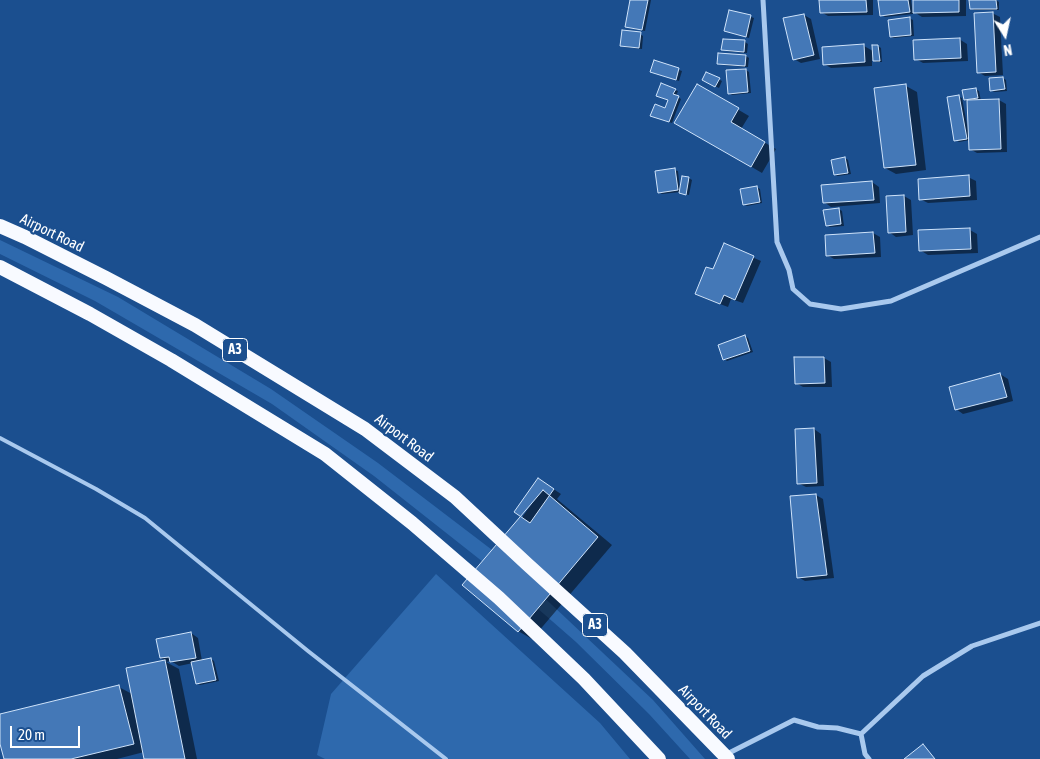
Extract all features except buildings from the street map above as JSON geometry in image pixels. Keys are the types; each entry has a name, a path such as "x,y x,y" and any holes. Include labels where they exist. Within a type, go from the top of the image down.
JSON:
{"highway":[{"name":"Airport Road","path":"0,226 106,278 195,325 365,429 455,497 625,653 726,757"},
{"path":"0,267 90,314 171,360 325,454 412,522 499,598 584,679 659,759"}],"street":[{"path":"764,0 777,242 789,270 793,290 810,304 840,309 891,301 1040,237"},
{"path":"861,734 923,676 972,646 1040,622"},
{"path":"726,757 794,720 818,727 837,728 861,734"},
{"path":"861,734 865,754 869,759"}],"lane":[{"path":"0,438 96,488 145,518 308,651 446,759"}],"shaded area":[{"path":"0,240 118,297 271,389 378,463 500,556 653,700 705,759 690,759 649,714 576,642 497,573 374,476 272,404 95,301 0,254"},
{"path":"436,574 600,723 630,759 325,759 317,755 331,694"}]}
